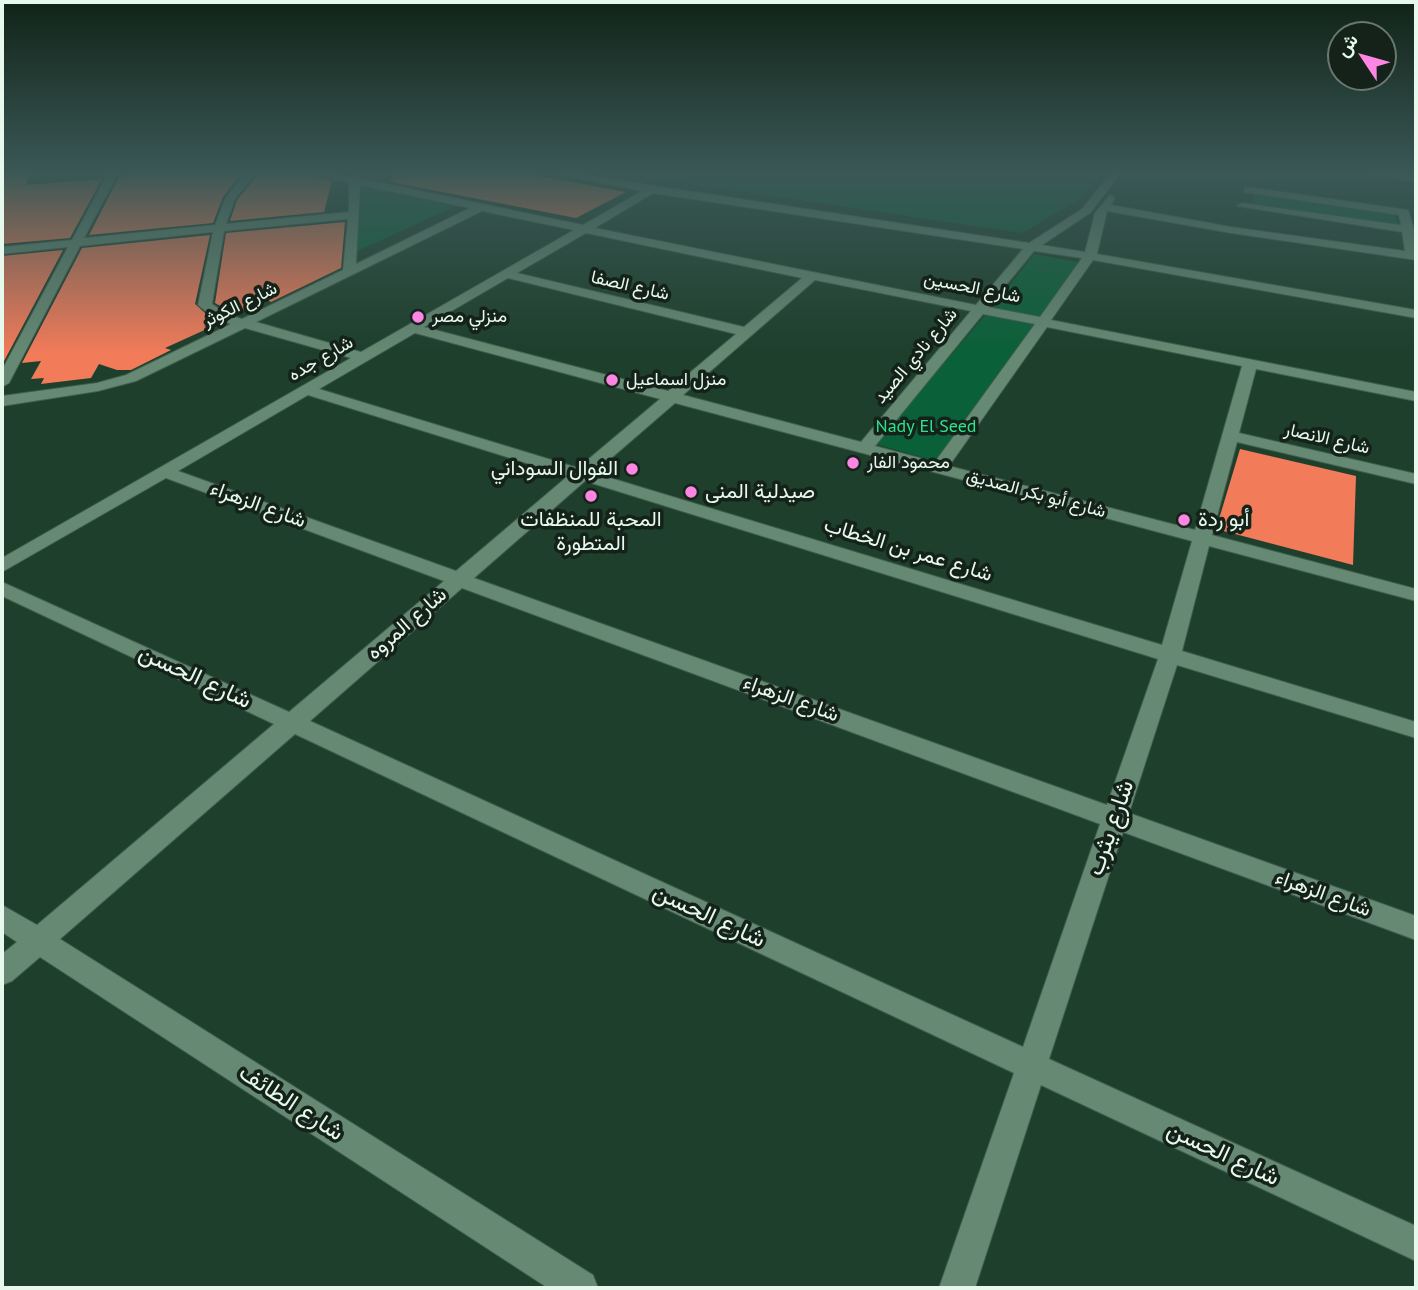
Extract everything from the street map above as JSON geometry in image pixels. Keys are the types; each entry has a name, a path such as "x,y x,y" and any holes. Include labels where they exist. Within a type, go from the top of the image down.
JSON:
{"street":[{"path":"2,383 80,233"},
{"path":"2,250 170,233"},
{"path":"220,233 205,305 215,315 363,357"},
{"path":"349,273 352,233"},
{"name":"شارع الكوثر","path":"2,401 123,381 429,233"},
{"name":"شارع جده","path":"2,566 577,233"},
{"name":"شارع الحسين","path":"610,233 1416,396"},
{"path":"961,233 1416,306"},
{"name":"شارع نادي الصيد","path":"864,449 1034,244 1051,233"},
{"path":"939,468 1091,253 1097,233"},
{"path":"1254,233 1414,256 1409,233"},
{"path":"1091,253 1416,314"},
{"name":"شارع الصفا","path":"506,274 747,332"},
{"name":"شارع المروه","path":"2,972 812,276"},
{"name":"شارع أبو بكر الصديق","path":"412,328 1416,596"},
{"name":"شارع يثرب","path":"957,1288 1170,654 1250,364"},
{"name":"شارع عمر بن الخطاب","path":"306,390 1416,730"},
{"name":"شارع الانصار","path":"1230,436 1416,479"},
{"name":"شارع الزهراء","path":"164,472 1416,928"},
{"name":"شارع الحسن","path":"2,588 1416,1244"},
{"name":"شارع الطائف","path":"2,917 580,1288"}],"green space":[{"path":"352,233 396,233 351,254"},
{"path":"1034,254 1078,262 1041,318 992,308"},
{"name":"Nady El Seed","path":"986,314 1038,325 936,461 875,444"}],"building":[{"path":"2,233 73,233 70,238 2,244"},
{"path":"226,233 344,233 341,268 271,302 268,300 235,314 215,303"},
{"path":"210,235 195,304 215,322 204,326 209,328 165,348 171,350 131,370 117,370 99,364 91,378 41,384 44,378 31,379 41,361 22,363 82,248"},
{"path":"63,250 2,365 2,256"},
{"path":"1240,449 1356,476 1353,565 1216,529"}],"place":[{"name":"منزلي مصر","path":"418,317"},
{"name":"منزل اسماعيل","path":"612,380"},
{"name":"محمود الفار","path":"853,463"},
{"name":"الفوال السوداني","path":"632,469"},
{"name":"صيدلية المنى","path":"691,492"},
{"name":"المحبة للمنظفات المتطورة","path":"591,496"},
{"name":"أبو ردة","path":"1184,520"}]}
